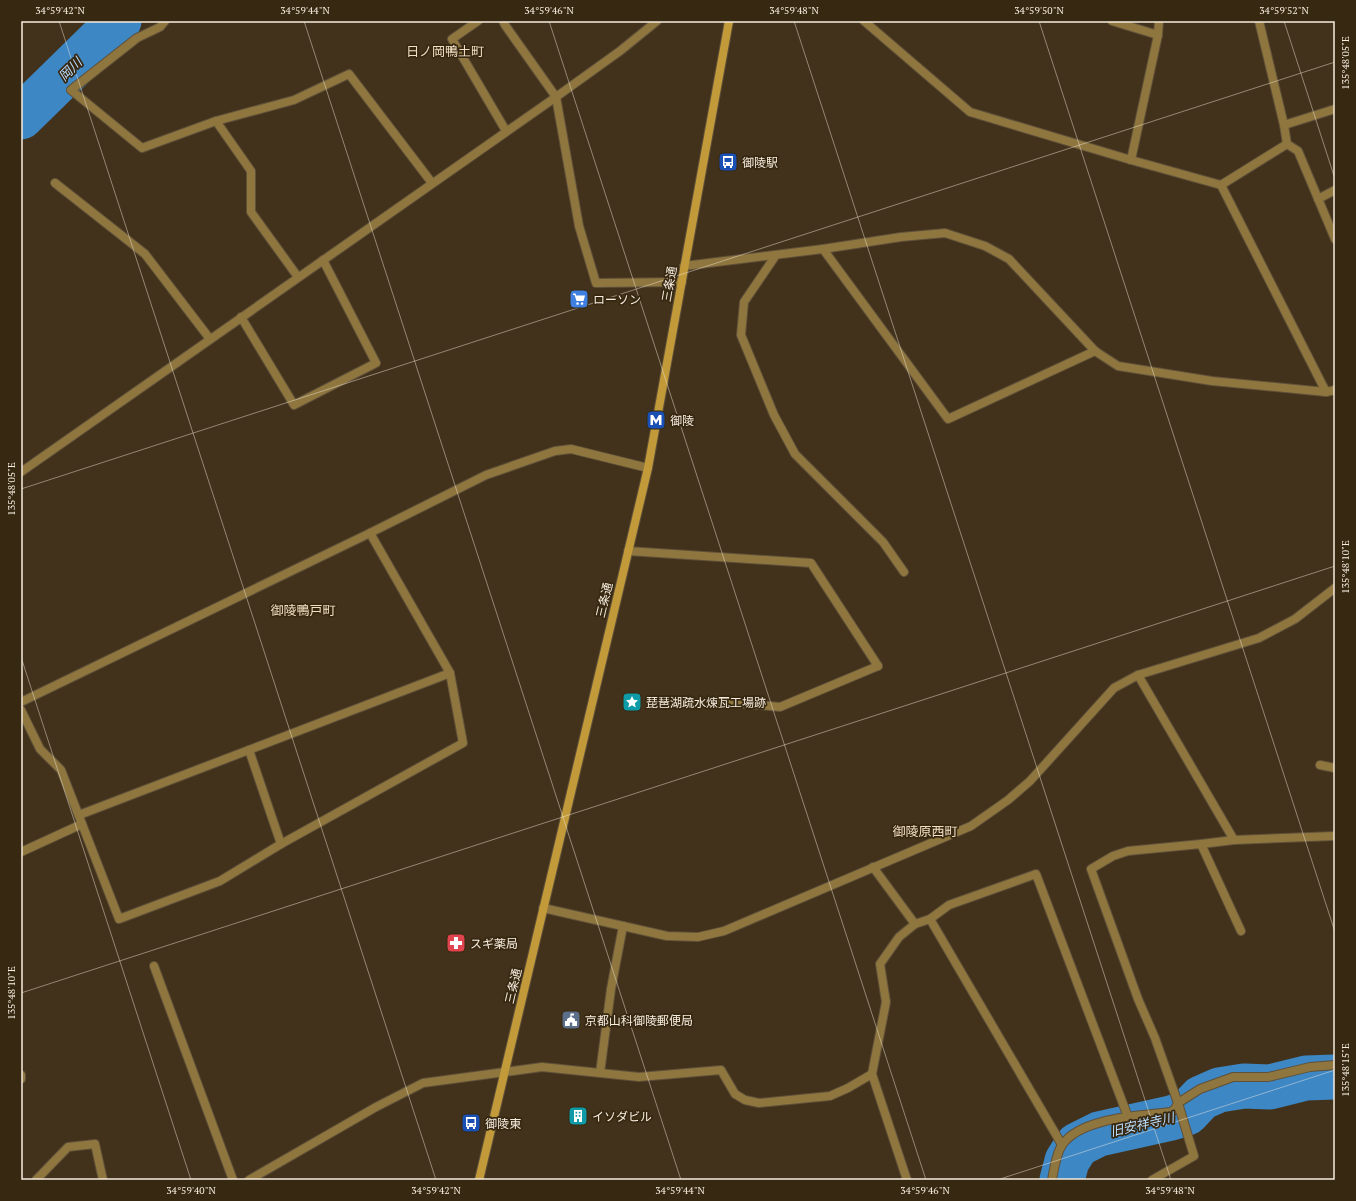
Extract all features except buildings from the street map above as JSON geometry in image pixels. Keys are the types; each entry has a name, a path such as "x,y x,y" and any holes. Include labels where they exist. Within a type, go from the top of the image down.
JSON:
{"main road":[{"name":"三条通","path":"479,1180 648,468 729,21"}],"street":[{"path":"165,21 160,27 137,38 72,90 142,148 216,121 294,100 349,74 432,183"},
{"path":"478,21 452,39 506,131"},
{"path":"503,21 556,96 579,226 596,283 682,282"},
{"path":"21,472 620,51 657,21"},
{"path":"864,21 970,112 1131,160 1221,185 1287,144"},
{"path":"1112,21 1158,35"},
{"path":"1131,160 1158,35 1159,21"},
{"path":"1259,21 1284,125 1287,144 1298,151 1335,239"},
{"path":"1284,125 1335,109"},
{"path":"216,121 251,172 251,212 298,277"},
{"path":"55,183 145,254 210,339"},
{"path":"1221,185 1326,392"},
{"path":"1318,199 1335,190"},
{"path":"684,266 823,249 900,237 945,233 985,246 1009,259 1095,351 1118,366 1212,381 1326,392 1335,390"},
{"path":"823,249 948,419 1095,351"},
{"path":"776,255 744,302 740,335 774,415 795,454 883,542 904,572"},
{"path":"241,317 294,405 376,363 322,260"},
{"path":"21,702 370,533 486,475 555,451 571,449 648,468"},
{"path":"21,710 40,749 62,770 119,919 220,881 281,844 464,742 450,673 370,533"},
{"path":"628,551 811,563 878,666 780,707 716,701"},
{"path":"543,908 667,936 698,937 724,931 971,826 1008,800 1030,781 1114,688 1138,675 1260,638 1294,619 1335,588"},
{"path":"79,815 450,673"},
{"path":"1138,675 1234,840"},
{"path":"249,750 281,844"},
{"path":"1320,766 1335,768"},
{"path":"21,852 82,824"},
{"path":"1152,1180 1194,1156 1179,1106 1155,1038 1138,999 1091,869 1113,856 1128,851 1234,840 1335,836"},
{"path":"1202,844 1241,931"},
{"path":"873,867 915,924"},
{"path":"907,1180 872,1074 886,1002 880,964 899,937 915,924 930,919 949,905 1036,874 1128,1117"},
{"path":"930,919 1062,1145"},
{"path":"600,1073 611,989 623,926"},
{"path":"154,966 233,1180"},
{"path":"1052,1180 1055,1164 1062,1145 1077,1132 1092,1125 1109,1120 1171,1112 1200,1089 1233,1077 1268,1077 1310,1067 1335,1065"},
{"path":"251,1180 376,1107 423,1083 542,1067 639,1077 720,1070 735,1094 746,1100 760,1103 830,1096 848,1088 872,1074"},
{"path":"36,1180 68,1147 95,1144 103,1180"}],"waterway":[{"name":"岡川","path":"21,117 119,21"},
{"name":"旧安祥寺川","path":"1062,1180 1067,1161 1077,1145 1099,1134 1187,1113 1201,1098 1219,1090 1244,1086 1270,1087 1306,1078 1335,1077"}],"place":[{"name":"御陵駅","path":"728,162"},
{"name":"ローソン","path":"579,299"},
{"name":"御陵","path":"656,420"},
{"name":"琵琶湖疏水煉瓦工場跡","path":"632,702"},
{"name":"スギ薬局","path":"456,943"},
{"name":"京都山科御陵郵便局","path":"571,1020"},
{"name":"イソダビル","path":"578,1116"},
{"name":"御陵東","path":"471,1123"}],"district":[{"name":"日ノ岡鴨土町","path":"445,51"},
{"name":"御陵鴨戸町","path":"303,610"},
{"name":"御陵原西町","path":"925,831"}]}
